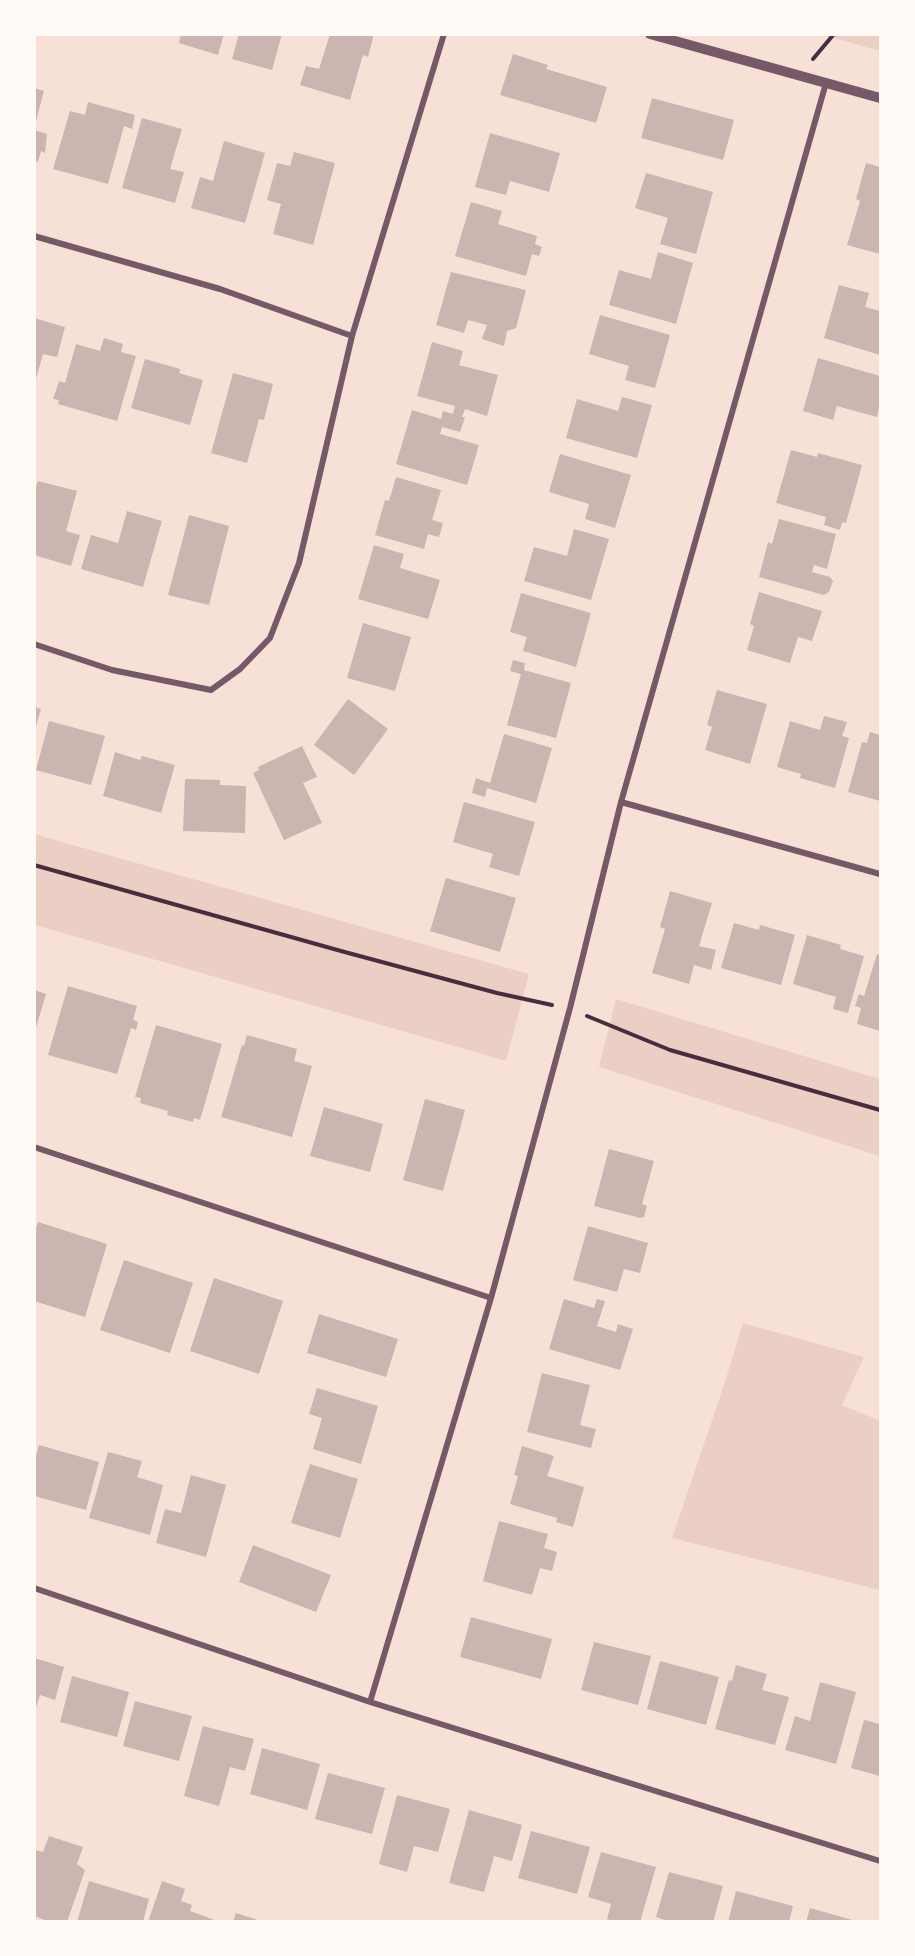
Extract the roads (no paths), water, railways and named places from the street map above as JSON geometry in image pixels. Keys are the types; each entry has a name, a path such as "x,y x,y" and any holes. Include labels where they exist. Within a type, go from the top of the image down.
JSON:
{"street":[{"path":"34,644 112,670 211,690 240,669 270,638 299,563 352,336 444,34"},
{"path":"650,34 880,98"},
{"path":"369,1702 491,1298 570,1008 621,802 826,82"},
{"path":"34,236 220,290 352,336"},
{"path":"621,802 880,874"},
{"path":"34,1147 491,1298"},
{"path":"34,1588 369,1702 880,1861"}]}
